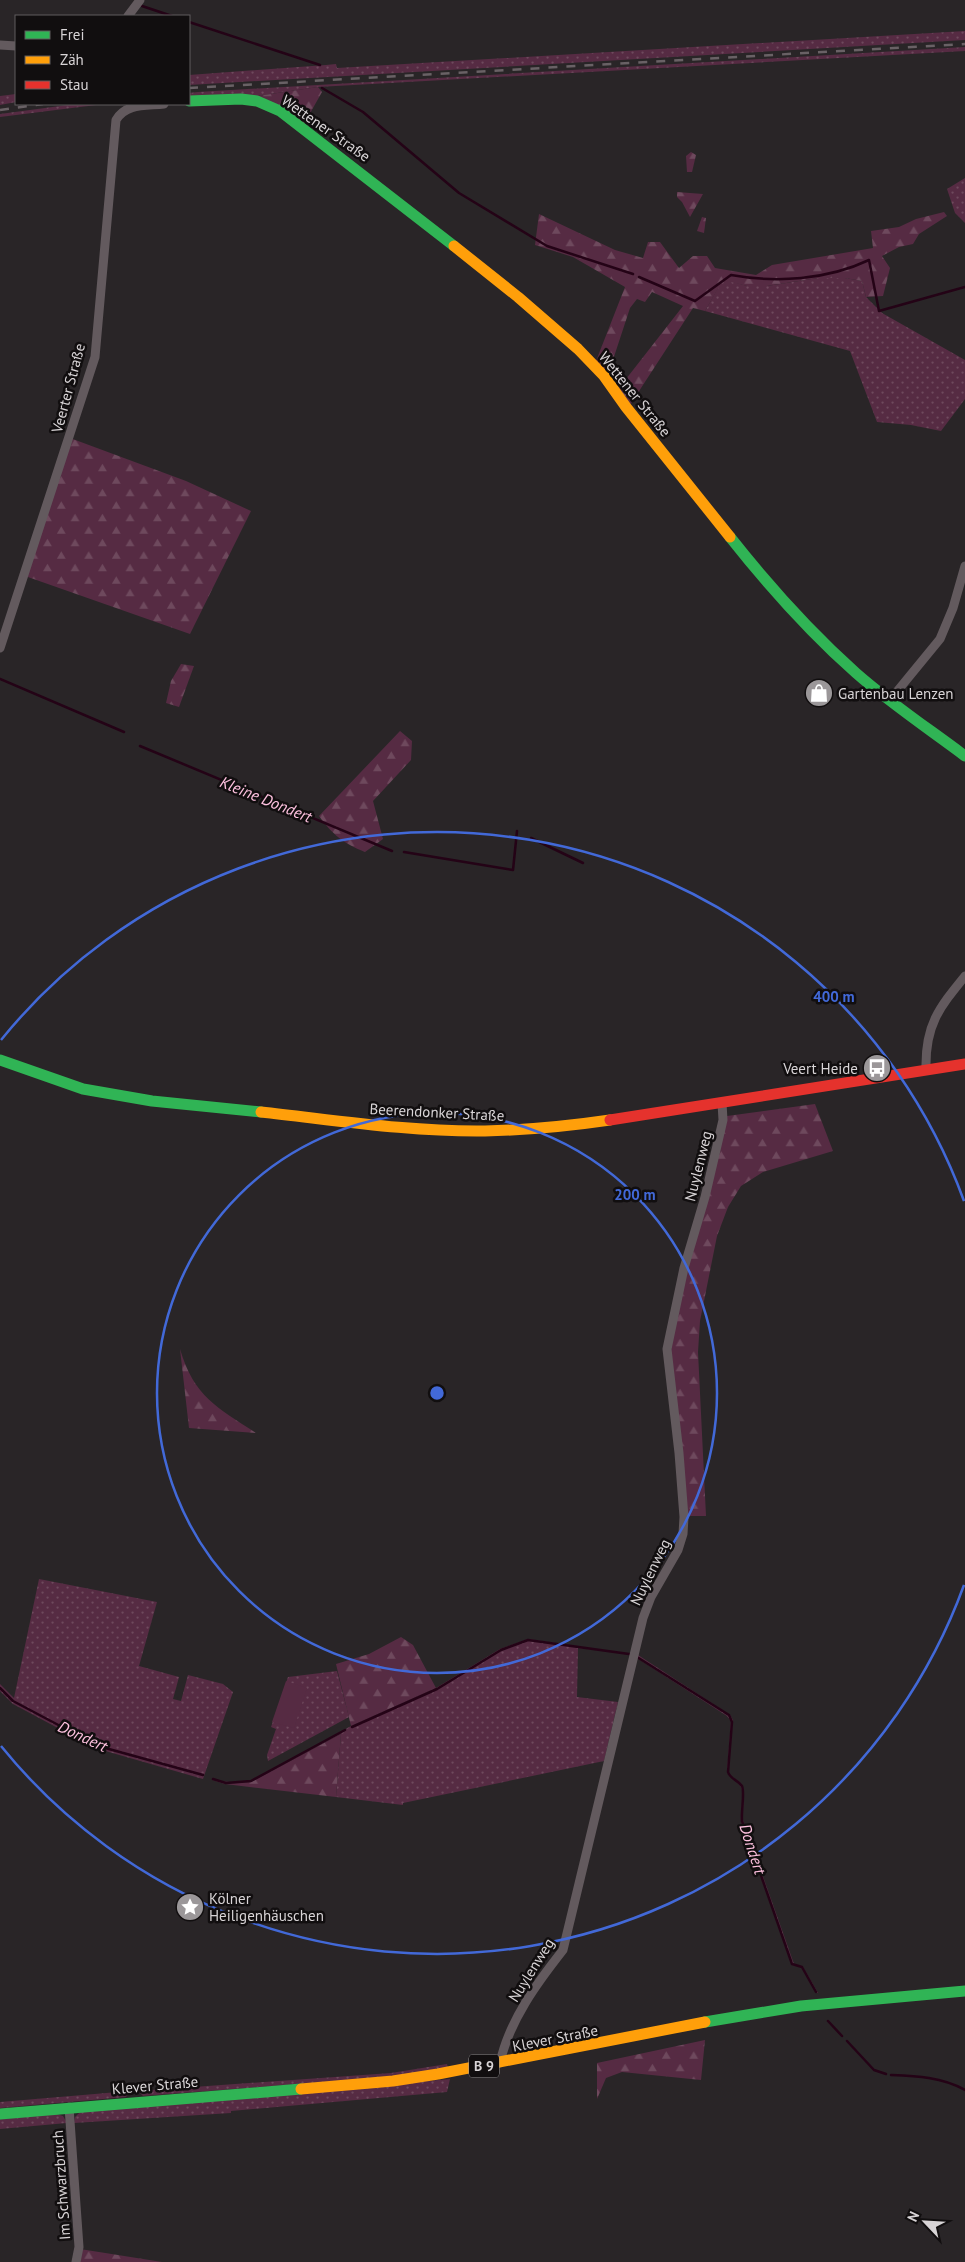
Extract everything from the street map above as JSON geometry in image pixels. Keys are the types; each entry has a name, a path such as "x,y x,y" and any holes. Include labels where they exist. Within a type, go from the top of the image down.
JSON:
{"street":[{"path":"129,15 140,0"},
{"path":"0,45 15,46"},
{"name":"Wettener Straße","path":"190,101 241,99 257,101 288,117 401,203 518,297 578,349 604,376 626,407 755,569 826,645 857,674 965,756"},
{"name":"Veerter Straße","path":"0,648 95,358 116,120 121,111 129,107 152,105"},
{"path":"890,700 940,639 953,608 965,566"},
{"path":"926,1069 926,1047 930,1029 944,1003 965,976"},
{"name":"Beerendonker Straße","path":"0,1060 61,1082 107,1094 152,1101 431,1129 484,1131 536,1129 584,1124 965,1064"},
{"name":"Nuylenweg","path":"500,2064 503,2047 536,1984 563,1950 642,1618 651,1597 671,1565 683,1534 679,1453 667,1349 684,1268 715,1157 723,1120 722,1103"},
{"name":"Klever Straße","path":"0,2114 394,2081 500,2064 747,2014 828,2002 965,1991"},
{"name":"Im Schwarzbruch","path":"69,2107 78,2247 76,2262"}],"green space":[{"path":"965,31 965,40 190,85 190,75 336,64 337,68"},
{"path":"965,47 965,51 318,87 257,96 190,97 190,93"},
{"path":"318,87 322,92 304,124 257,96"},
{"path":"15,94 15,102 0,105 0,96"},
{"path":"68,105 96,105 0,117 0,114"},
{"path":"691,152 696,155 692,172 687,172 686,156"},
{"path":"965,178 965,223 955,213 947,189"},
{"path":"677,192 703,194 690,217 677,197"},
{"path":"944,212 947,216 919,234 913,244 899,247 882,256 890,268 883,296 866,297 862,281 845,278 818,278 767,286 747,286 723,280 705,311 693,308 630,405 619,388 683,306 652,292 645,302 637,299 630,308 608,375 596,361 625,287 573,257 535,245 539,214 615,250 643,258 648,242 660,242 679,268 693,256 707,256 715,268 756,275 772,265 873,248 871,231 899,227 916,219"},
{"path":"702,217 706,218 704,233 697,231"},
{"path":"818,278 845,278 862,281 866,297 882,313 965,360 965,399 941,431 911,425 877,422 850,351 705,311 723,279 747,286 767,286"},
{"path":"70,438 186,481 251,511 190,634 25,576"},
{"path":"181,664 194,666 179,707 166,703 171,681"},
{"path":"400,731 412,741 411,760 373,801 383,839 365,852 339,838 319,816"},
{"path":"815,1104 833,1151 763,1172 741,1186 728,1207 717,1236 700,1321 698,1352 706,1516 687,1516 670,1350 672,1329 727,1116"},
{"path":"180,1349 192,1379 200,1390 219,1408 256,1433 189,1428"},
{"path":"39,1579 157,1602 139,1666 179,1677 173,1699 181,1701 188,1675 223,1684 233,1692 203,1779 95,1748 13,1704 0,1691 0,1684 14,1698"},
{"path":"401,1637 413,1645 436,1688 351,1726 336,1664 369,1654"},
{"path":"528,1639 630,1654 578,1648 577,1697 618,1702 604,1761 403,1803 403,1805 336,1797 341,1734 251,1782 240,1783 251,1781 351,1726 436,1688 500,1649"},
{"path":"638,1655 730,1715 733,1720 728,1772 743,1788 743,1820 794,1964 803,1967 818,1993 816,1993 802,1967 792,1965 741,1821 741,1787 727,1772 731,1721 727,1716 637,1658"},
{"path":"337,1671 349,1717 268,1761 267,1755 276,1729 271,1727 288,1677"},
{"path":"286,1681 307,1688 294,1728 272,1722"},
{"path":"341,1734 336,1797 225,1784 251,1782"},
{"path":"212,1780 239,1783 225,1784"},
{"path":"705,2040 701,2080 622,2072 606,2078 597,2099 597,2063"},
{"path":"447,2064 448,2068 389,2077 143,2096 138,2091 391,2073"},
{"path":"450,2079 447,2092 231,2111 231,2113 74,2123 75,2117 80,2112"},
{"path":"130,2091 126,2097 0,2108 0,2102"},
{"path":"57,2114 63,2116 67,2123 0,2129 0,2119"},
{"path":"80,2249 162,2262 77,2262"}],"waterway":[{"path":"142,6 169,15"},
{"path":"190,22 320,65"},
{"path":"322,88 363,112 459,193 547,246 633,274"},
{"path":"639,277 695,301 731,275 766,279 801,278 836,272 869,260 879,311 965,287"},
{"name":"Kleine Dondert","path":"0,679 124,732"},
{"name":"Kleine Dondert","path":"140,746 392,851"},
{"name":"Kleine Dondert","path":"404,852 513,870 517,831"},
{"name":"Kleine Dondert","path":"531,838 583,863"},
{"name":"Dondert","path":"352,1727 437,1689 501,1650 528,1640 629,1654"},
{"name":"Dondert","path":"637,1657 729,1715 732,1722 728,1772 743,1789 742,1821 792,1964 802,1967 816,1992"},
{"name":"Dondert","path":"0,1688 13,1701 98,1746 203,1775"},
{"name":"Dondert","path":"213,1779 226,1783 251,1781 345,1730"},
{"name":"Dondert","path":"828,2021 842,2036"},
{"name":"Dondert","path":"847,2041 874,2070 886,2074"},
{"name":"Dondert","path":"891,2075 938,2080 965,2090"}],"railway":[{"path":"190,88 965,44"},
{"path":"0,110 36,105"}],"traffic: fast":[{"path":"190,101 241,99 257,101 280,111 454,246"},
{"path":"730,537 790,608 856,673 882,695 965,756"},
{"path":"0,1060 83,1089 152,1101 261,1112"},
{"path":"705,2022 801,2006 965,1991"},
{"path":"0,2114 301,2089"}],"traffic: slow":[{"path":"454,246 518,297 578,349 604,376 626,407 730,537"},
{"path":"261,1112 373,1125 457,1131 532,1129 610,1120"},
{"path":"301,2089 393,2081 438,2074 705,2022"}],"traffic: jam":[{"path":"610,1120 965,1064"}],"place":[{"name":"Gartenbau Lenzen","path":"819,693"},
{"name":"Veert Heide","path":"877,1068"},
{"name":"Kölner Heiligenhäuschen","path":"190,1907"}]}
